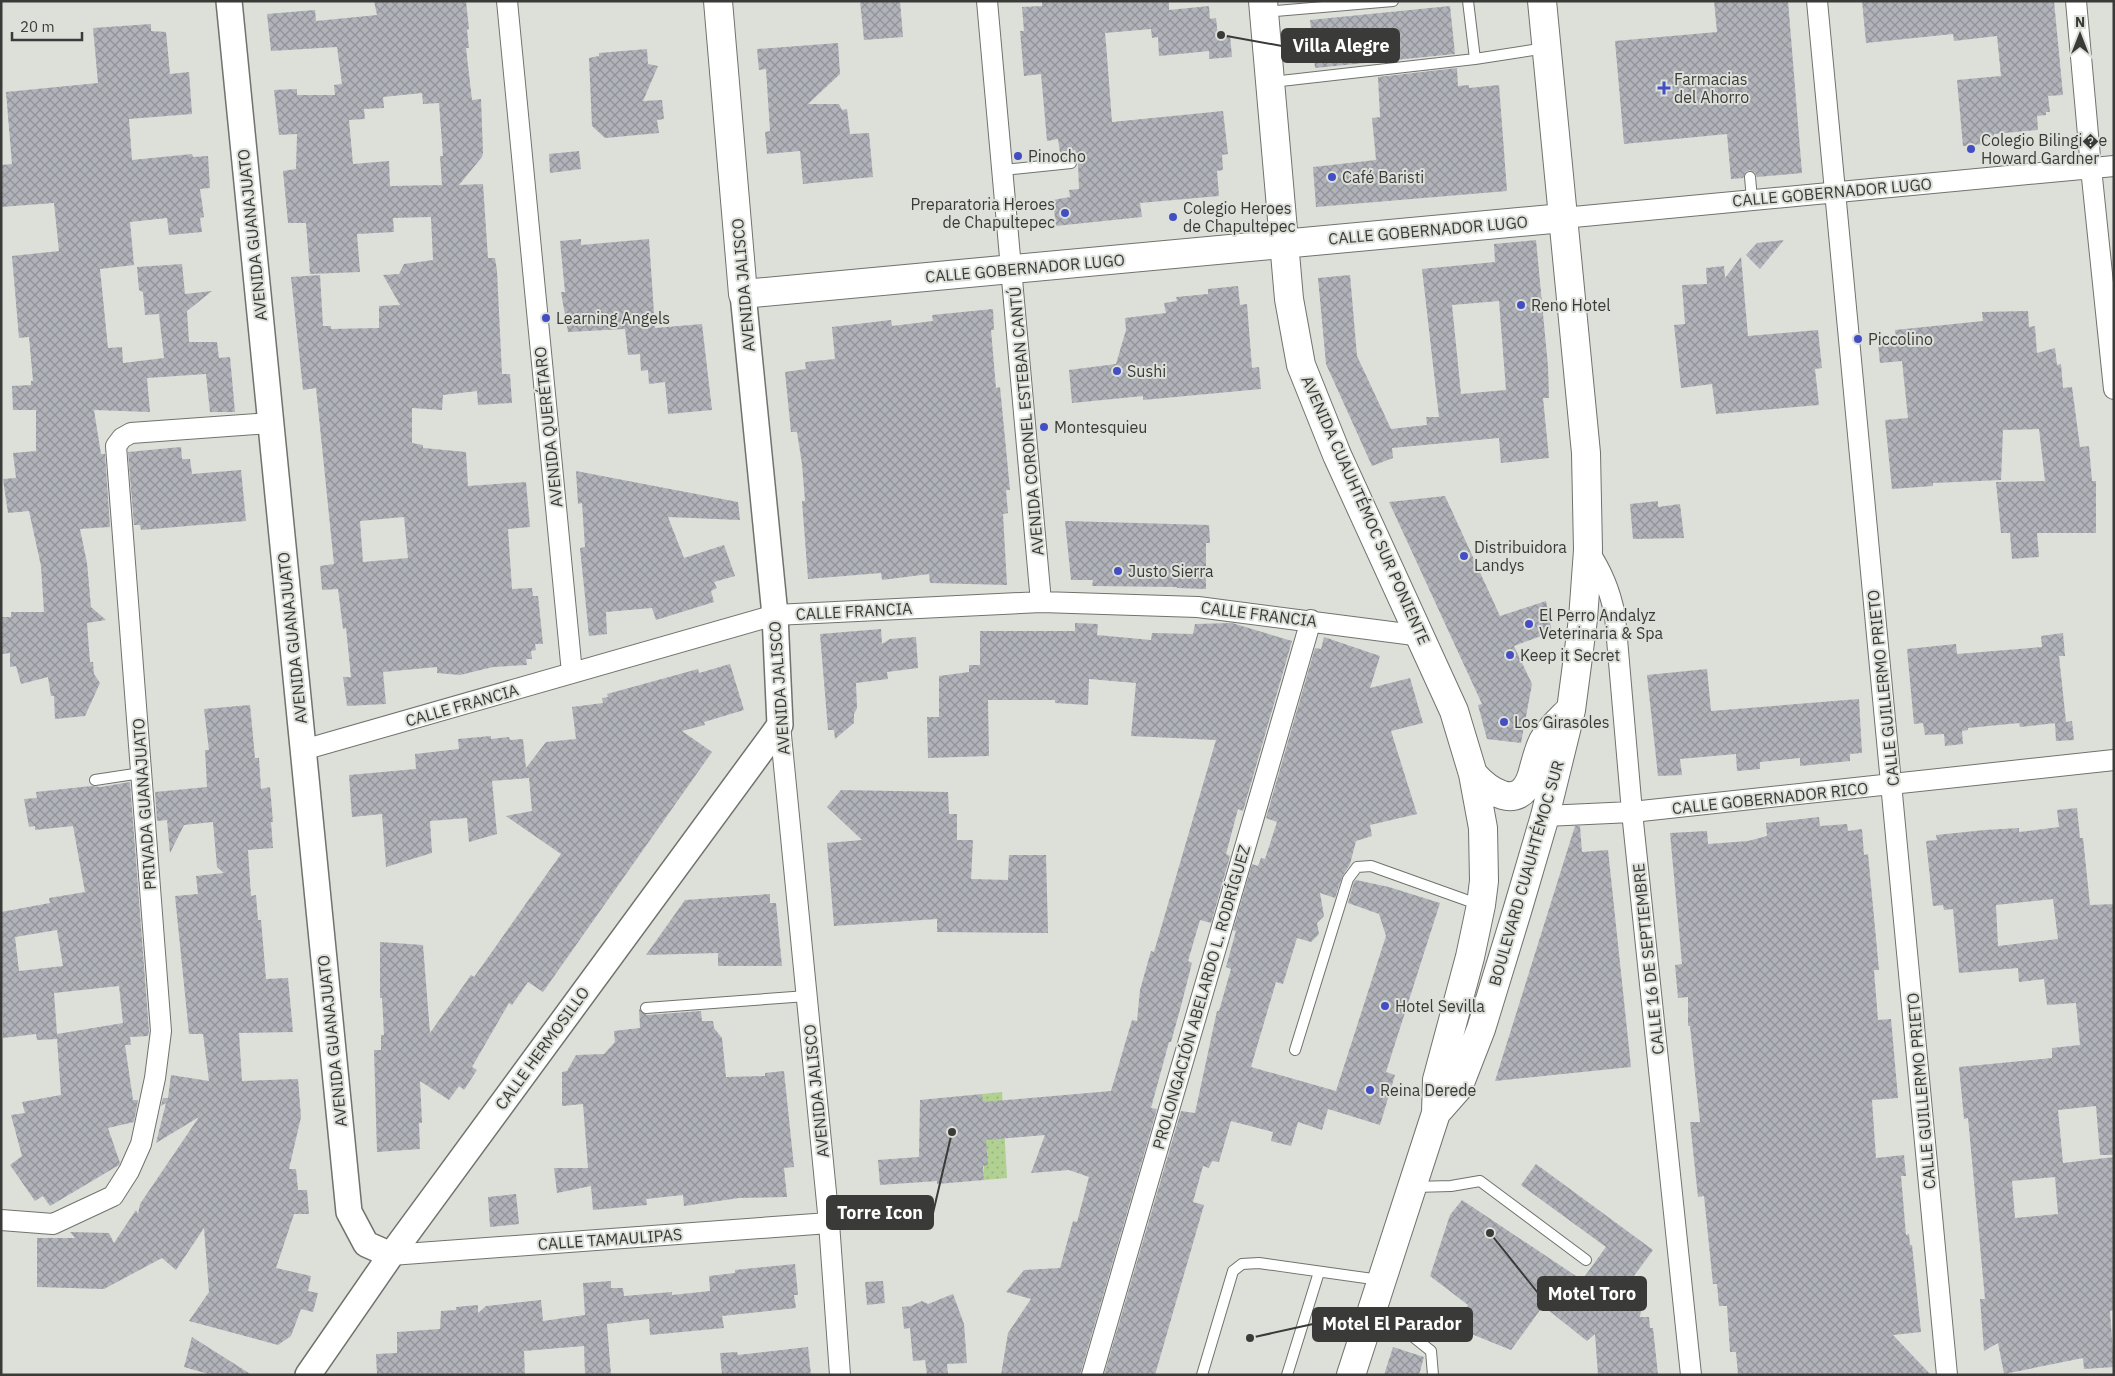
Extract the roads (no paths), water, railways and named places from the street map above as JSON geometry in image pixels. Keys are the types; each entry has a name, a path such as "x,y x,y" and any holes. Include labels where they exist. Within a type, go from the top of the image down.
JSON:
{"main road":[{"name":"AVENIDA JALISCO","path":"718,1 743,294"},
{"name":"BOULEVARD CUAUHTÉMOC SUR","path":"1436,1114 1458,1088 1481,1029 1545,816 1570,710 1583,618 1588,550 1586,453 1542,1"},
{"name":"AVENIDA CUAUHTÉMOC SUR PONIENTE","path":"1263,7 1272,82 1289,298 1301,365 1337,455 1422,636 1454,711 1473,774"},
{"name":"CALLE GOBERNADOR LUGO","path":"743,294 1563,218"},
{"path":"1473,774 1495,794 1509,796 1522,790 1530,780 1542,743 1550,730 1570,710"},
{"name":"BOULEVARD CUAUHTÉMOC SUR","path":"1351,1375 1436,1114 1437,1080 1470,957 1481,905 1484,881 1483,838 1473,774"}],"street":[{"name":"AVENIDA GUANAJUATO","path":"229,1 349,1212 366,1244 391,1255"},
{"name":"AVENIDA QUERÉTARO","path":"507,1 572,673"},
{"name":"AVENIDA CORONEL ESTEBAN CANTÚ","path":"987,1 1041,602"},
{"name":"CALLE GUILLERMO PRIETO","path":"1817,1 1947,1375"},
{"path":"2076,1 2090,168 2114,389"},
{"name":"CALLE GOBERNADOR LUGO","path":"1563,218 2114,166"},
{"name":"AVENIDA JALISCO","path":"743,294 775,615 780,725 829,1223 840,1375"},
{"name":"PRIVADA GUANAJUATO","path":"1,1220 54,1224 114,1196 141,1144 155,1078 161,1032 116,446 122,438 131,433 270,423"},
{"name":"CALLE 16 DE SEPTIEMBRE","path":"1588,550 1603,572 1610,591 1615,616 1632,812 1691,1375"},
{"name":"CALLE FRANCIA","path":"303,750 775,615 1041,602 1198,607 1311,620 1422,636"},
{"name":"PROLONGACIÓN ABELARDO L. RODRÍGUEZ","path":"1092,1375 1311,620"},
{"name":"CALLE HERMOSILLO","path":"308,1375 391,1255 780,725"},
{"name":"CALLE GOBERNADOR RICO","path":"1545,816 1632,812 2114,760"},
{"name":"CALLE TAMAULIPAS","path":"391,1255 829,1223"}],"lane":[{"path":"1263,7 1393,1"},
{"path":"1468,1 1476,59"},
{"path":"1272,82 1476,59 1547,48"},
{"path":"1003,170 1070,164"},
{"path":"1750,177 1752,200"},
{"path":"95,780 141,773"},
{"path":"1295,1050 1348,879 1357,867 1371,866 1481,905"},
{"path":"646,1008 807,996"},
{"path":"1412,1187 1451,1186 1480,1181 1586,1260"},
{"path":"1202,1375 1233,1271 1242,1264 1259,1263 1319,1272 1377,1293 1430,1351 1433,1375"},
{"path":"1287,1375 1319,1272"}],"place":[{"name":"Villa Alegre","path":"1221,35"},
{"name":"Farmacias del Ahorro","path":"1664,88"},
{"name":"Colegio Bilingi�e Howard Gardner","path":"1971,149"},
{"name":"Pinocho","path":"1018,156"},
{"name":"Café Baristi","path":"1332,177"},
{"name":"Preparatoria Heroes de Chapultepec","path":"1065,213"},
{"name":"Colegio Heroes de Chapultepec","path":"1173,217"},
{"name":"Reno Hotel","path":"1521,305"},
{"name":"Learning Angels","path":"546,318"},
{"name":"Piccolino","path":"1858,339"},
{"name":"Sushi","path":"1117,371"},
{"name":"Montesquieu","path":"1044,427"},
{"name":"Distribuidora Landys","path":"1464,556"},
{"name":"Justo Sierra","path":"1118,571"},
{"name":"El Perro Andalyz Veterinaria & Spa","path":"1529,624"},
{"name":"Keep it Secret","path":"1510,655"},
{"name":"Los Girasoles","path":"1504,722"},
{"name":"Hotel Sevilla","path":"1385,1006"},
{"name":"Reina Derede","path":"1370,1090"},
{"name":"Torre Icon","path":"952,1132"},
{"name":"Motel Toro","path":"1490,1233"},
{"name":"Motel El Parador","path":"1250,1338"}]}
